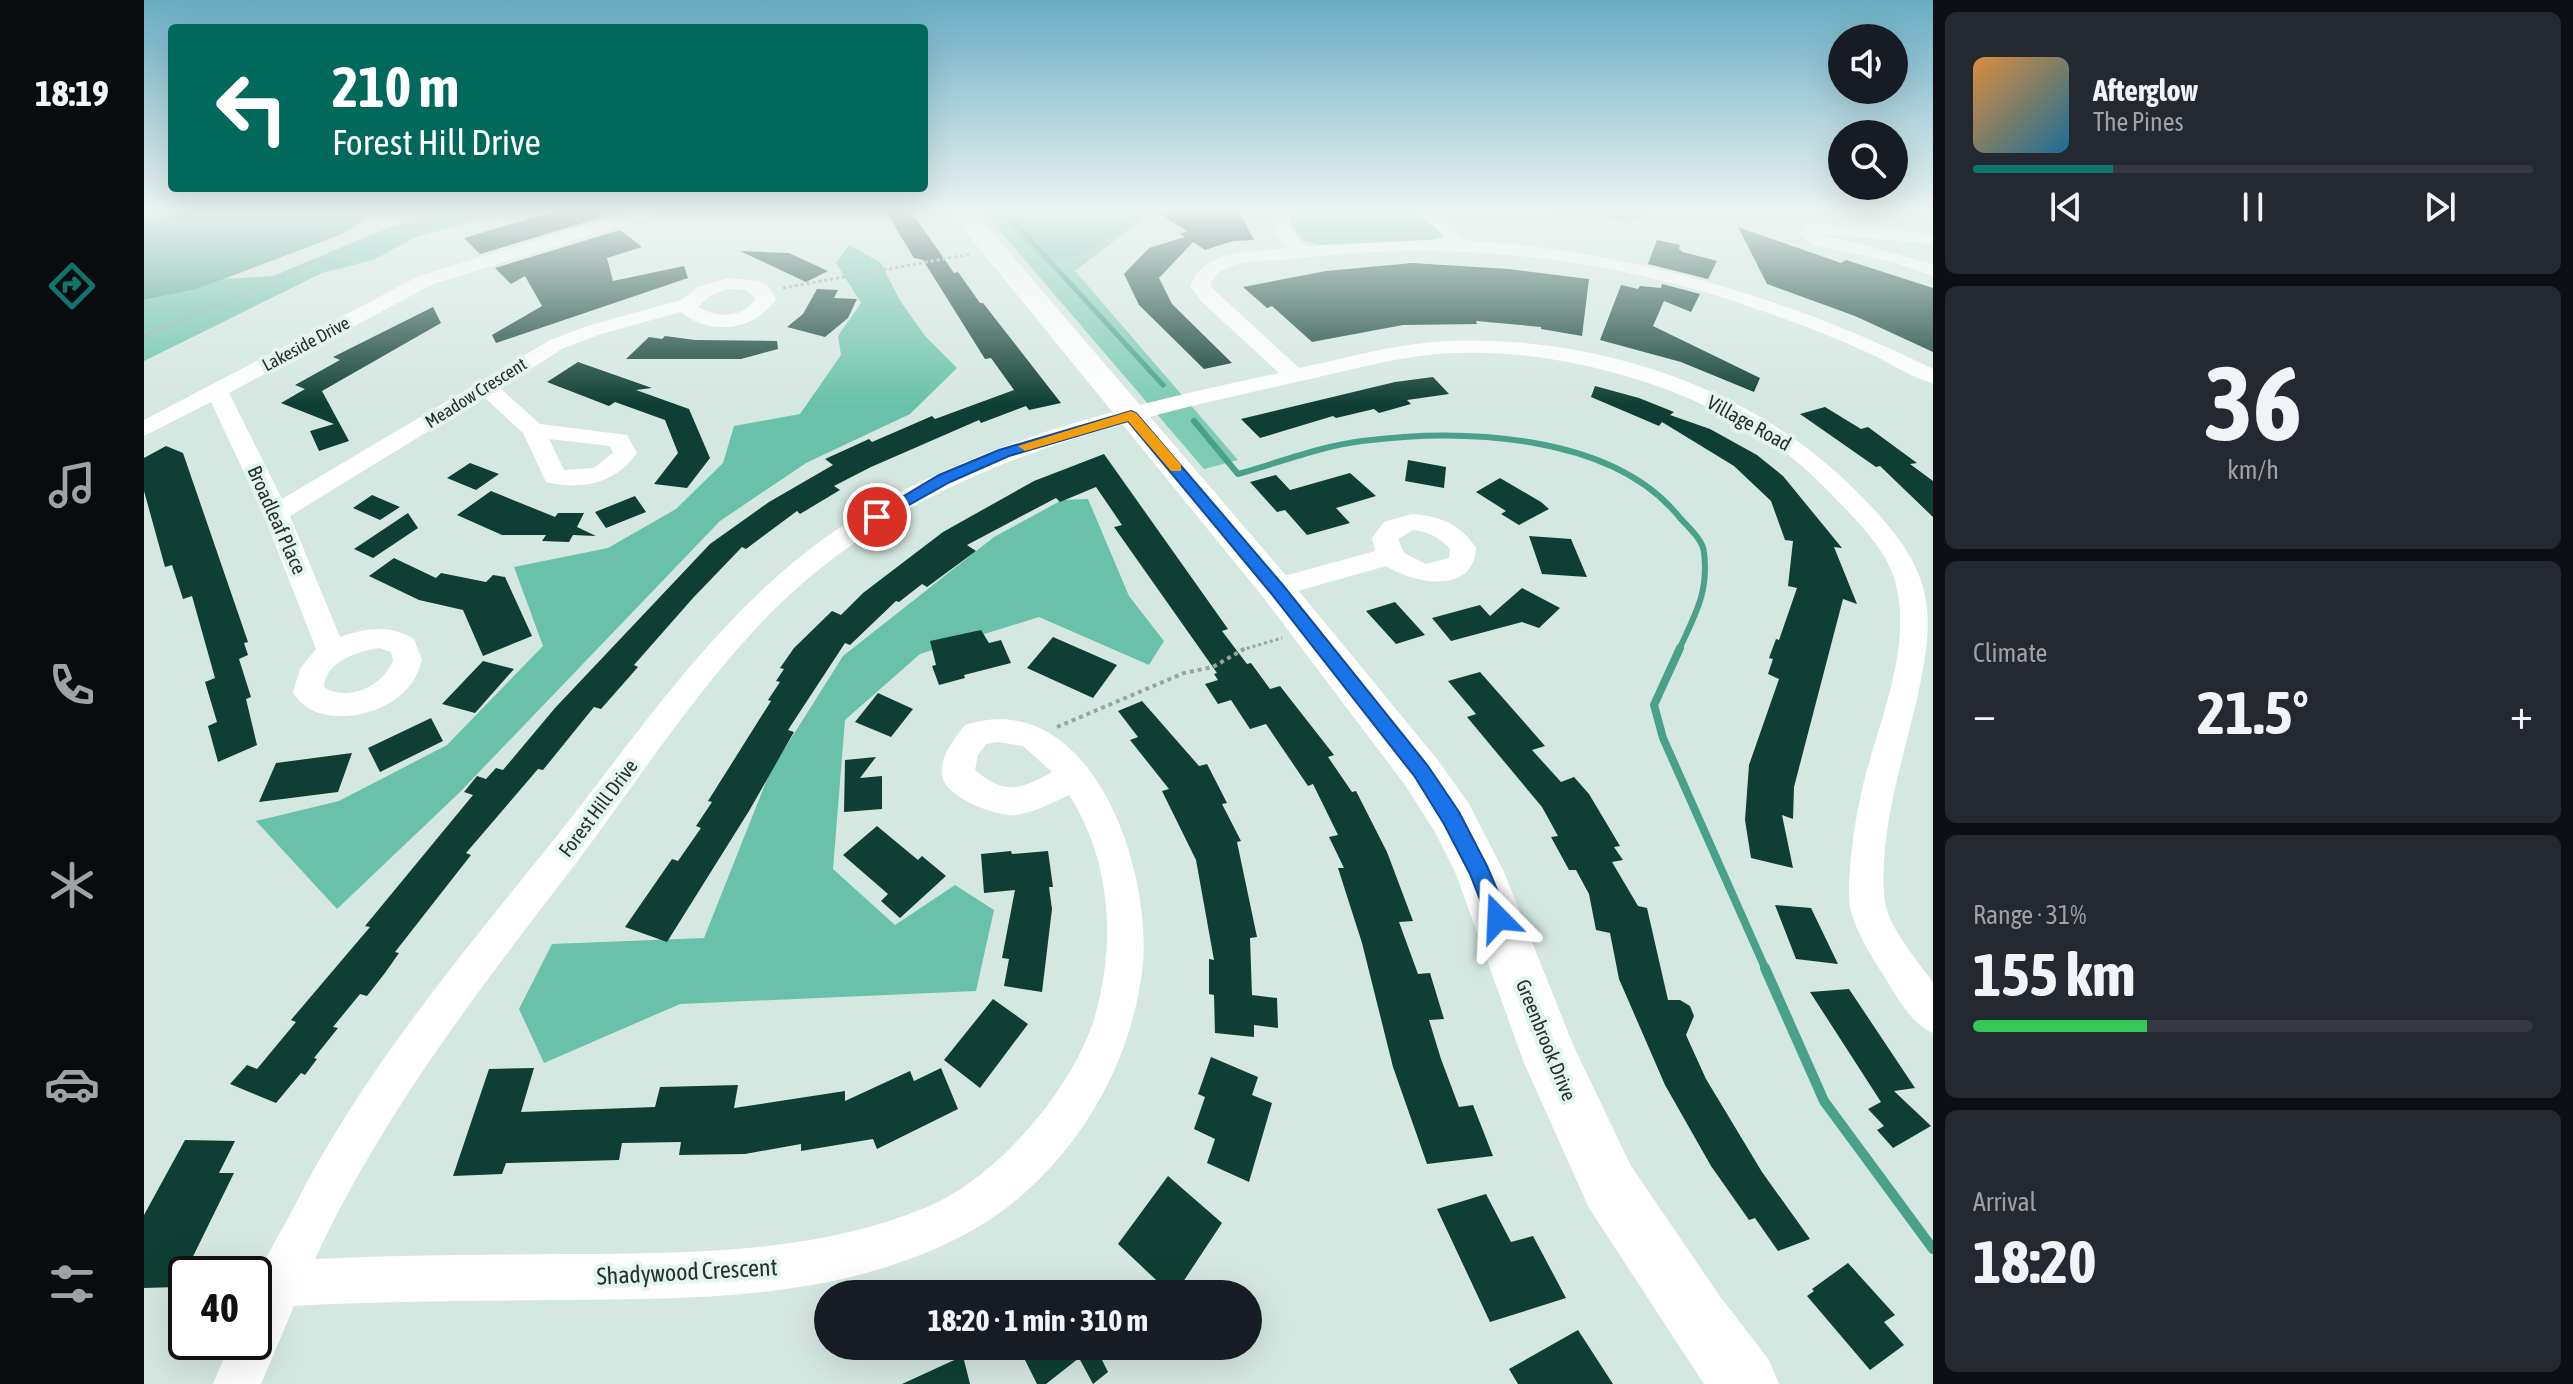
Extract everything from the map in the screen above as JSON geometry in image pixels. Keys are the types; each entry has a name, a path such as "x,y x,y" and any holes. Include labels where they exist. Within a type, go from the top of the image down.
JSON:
{"street":[{"name":"Lakeside Drive","path":"144,429 426,280 444,275"},
{"name":"Greenbrook Drive","path":"1014,275 1276,588 1421,772 1452,818 1480,872 1552,1063 1610,1187 1696,1318 1745,1384"},
{"path":"1203,275 1200,286 1209,298 1295,376"},
{"path":"1649,275 1738,297 1826,327 1894,356 1933,377"},
{"name":"Meadow Crescent","path":"276,513 557,344 594,330 688,304"},
{"name":"Village Road","path":"1131,416 1391,355 1448,347 1520,350 1589,359 1692,393 1736,413 1793,446 1845,494 1879,532 1909,580 1916,633 1868,834 1868,909 1905,977 1933,1014"},
{"path":"486,387 533,430"},
{"name":"Broadleaf Place","path":"217,391 276,513 332,652"},
{"name":"Forest Hill Drive","path":"237,1384 281,1284 346,1155 413,1051 724,642 776,588 855,530 945,478 1004,453 1131,416"},
{"path":"1276,588 1389,556"},
{"name":"Shadywood Crescent","path":"281,1284 348,1280 699,1276 820,1261 878,1248 946,1221 1005,1178 1064,1122 1100,1058 1119,999 1126,928 1120,884 1104,828 1073,776 1056,755 1039,740 1023,732 998,729 976,734 963,751 958,775 979,795 1011,802 1040,796 1073,776"}],"path":[{"path":"144,336 288,275"},
{"path":"783,289 861,275"},
{"path":"1039,740 1062,723 1184,673 1213,667 1243,649 1284,637"}],"shaded area":[{"path":"144,275 235,275 197,289 144,300"},
{"path":"319,275 144,361 144,300 197,289 223,279"},
{"path":"843,275 887,275 899,299 925,336 957,368 910,414 806,463 720,521 459,793 337,909 256,821 339,801 447,745 543,646 514,567 608,548 676,509 723,463 734,426 800,414 841,355 838,336 861,303"},
{"path":"1037,275 1078,275 1238,460 1204,469"},
{"path":"1088,499 1129,596 1164,641 1149,665 1039,617 920,654 845,720 833,869 895,925 955,885 994,910 976,991 680,1004 544,1063 519,1009 552,944 704,938 770,772 843,656 994,537 1062,500"}],"building":[{"path":"502,275 611,275 613,281 643,275 687,275 688,278 496,343 492,335 542,306 525,276 511,284"},
{"path":"790,275 821,275 806,282"},
{"path":"932,275 960,275 1061,403 1029,410 1026,406 981,423 979,420 871,467 834,486 840,490 800,514 797,511 746,549 742,547 634,665 638,667 601,709 594,707 543,770 538,769 466,853 471,855 395,952 399,953 385,973 367,996 360,994 333,1027 338,1028 314,1058 317,1059 305,1075 301,1073 276,1103 230,1084 247,1065 257,1069 296,1022 291,1020 370,927 365,926 473,795 464,792 477,776 486,779 496,768 503,770 555,708 710,544 769,502 833,465 825,459 932,416 935,419 1014,390 991,358 985,359"},
{"path":"1124,275 1162,275 1159,278 1172,304 1232,363 1204,369 1139,305"},
{"path":"1307,275 1554,275 1589,279 1582,336 1541,327 1476,321 1477,324 1403,325 1312,342 1272,306 1267,308 1243,287"},
{"path":"1690,275 1710,275 1708,279"},
{"path":"1762,275 1891,275 1933,288 1933,352 1855,316 1767,284"},
{"path":"1662,284 1700,294 1691,312 1664,301 1653,326 1760,378 1754,392 1681,362 1600,340 1621,285 1638,289 1640,286 1661,288"},
{"path":"817,289 838,290 834,298 857,299 848,318 825,337 787,327 803,314"},
{"path":"433,307 441,323 322,391 349,441 319,451 310,431 334,424 281,403 305,389 295,385 340,360 333,357"},
{"path":"665,336 695,340 777,341 778,349 741,359 626,359 649,337 662,339"},
{"path":"578,362 652,388 636,390 689,409 710,458 687,488 654,484 678,453 665,420 615,402 609,406 547,382"},
{"path":"1433,377 1449,394 1407,400 1411,404 1379,413 1374,409 1336,418 1333,416 1260,438 1241,419 1395,382"},
{"path":"1595,386 1674,412 1670,415 1710,429 1757,455 1783,476 1842,548 1834,547 1857,604 1843,599 1794,787 1793,819 1782,815 1793,868 1751,858 1745,820 1749,765 1779,679 1768,674 1773,659 1769,658 1776,639 1779,640 1797,588 1788,586 1793,541 1785,540 1771,501 1734,466 1662,422 1659,426 1591,397"},
{"path":"1825,407 1861,429 1868,427 1917,463 1910,464 1933,481 1933,517 1880,466 1876,467 1800,414"},
{"path":"166,446 183,453 248,642 244,643 248,655 239,659 251,697 246,699 257,745 218,762 208,726 217,722 205,682 215,678 192,596 183,599 172,565 165,567 144,491 144,458"},
{"path":"1104,454 1228,629 1222,631 1270,689 1280,686 1334,755 1328,757 1352,792 1356,791 1387,852 1413,921 1399,922 1418,974 1430,973 1444,1019 1429,1020 1459,1107 1473,1105 1493,1156 1427,1164 1393,1067 1362,943 1338,868 1344,868 1329,837 1338,835 1313,784 1308,786 1266,724 1250,729 1231,700 1218,704 1205,684 1218,680 1214,674 1217,673 1114,527 1122,525 1096,487 1060,502 1056,498 967,545 976,551 927,587 922,584 899,602 896,601 850,645 845,643 788,730 794,732 667,942 625,927 672,859 678,861 701,828 696,826 712,802 708,801 771,701 768,700 780,682 776,681 784,669 780,668 794,648 832,611 841,615 863,593 943,532 1034,481"},
{"path":"1408,460 1446,467 1444,488 1405,481"},
{"path":"470,463 499,474 476,490 447,478"},
{"path":"1350,473 1376,496 1336,508 1350,523 1307,535 1285,510 1277,512 1250,482 1276,475 1290,490"},
{"path":"1500,478 1549,509 1519,525 1501,514 1506,511 1476,492"},
{"path":"491,491 555,517 558,513 584,513 577,527 596,536 573,535 569,542 542,541 546,535 502,535 457,515"},
{"path":"372,495 400,507 380,520 353,508"},
{"path":"635,496 646,512 606,528 595,512"},
{"path":"408,513 418,528 373,558 354,549"},
{"path":"1529,536 1571,539 1587,577 1542,574"},
{"path":"394,558 436,578 441,573 486,582 493,575 505,577 532,636 483,656 463,610 419,600 369,576"},
{"path":"1522,588 1560,608 1539,628 1522,622 1451,641 1432,618 1480,605 1490,616"},
{"path":"1395,602 1425,635 1396,644 1366,611"},
{"path":"981,630 989,643 1001,640 1011,663 939,685 932,666 936,665 930,641"},
{"path":"1053,637 1117,665 1093,698 1027,668"},
{"path":"483,661 514,669 475,713 442,704"},
{"path":"1480,672 1545,746 1532,750 1561,782 1574,777 1589,794 1620,846 1614,847 1623,860 1612,862 1638,906 1647,908 1668,1000 1680,1000 1690,1006 1694,1016 1686,1035 1706,1079 1762,1172 1810,1239 1778,1251 1755,1218 1749,1220 1711,1166 1665,1085 1619,979 1610,933 1596,930 1589,894 1576,870 1569,870 1551,837 1558,836 1542,807 1467,717 1476,714 1448,681"},
{"path":"878,693 913,709 891,737 855,722"},
{"path":"1142,701 1199,766 1207,764 1227,803 1222,804 1241,841 1237,842 1257,937 1250,938 1252,995 1277,998 1278,1028 1254,1025 1254,1037 1215,1033 1214,995 1209,994 1209,959 1214,960 1196,860 1162,791 1169,789 1130,740 1138,737 1118,711"},
{"path":"431,718 443,741 380,772 368,748"},
{"path":"352,753 338,792 259,802 276,763"},
{"path":"876,757 860,778 882,776 882,809 844,812 845,760"},
{"path":"877,826 918,860 922,856 946,876 900,918 881,901 888,894 843,855"},
{"path":"1011,851 1012,854 1048,851 1053,887 1049,887 1052,909 1042,992 1004,986 1009,959 1002,958 1015,890 984,893 981,854"},
{"path":"1775,905 1811,908 1838,964 1796,959"},
{"path":"1849,989 1915,1088 1894,1091 1931,1126 1893,1148 1877,1130 1884,1126 1868,1109 1881,1102 1810,992"},
{"path":"993,999 1028,1024 980,1088 944,1060"},
{"path":"1211,1057 1258,1077 1252,1095 1272,1103 1249,1182 1207,1163 1215,1139 1194,1129 1205,1097 1198,1094"},
{"path":"534,1068 521,1112 655,1107 660,1087 738,1085 734,1108 845,1091 845,1101 910,1071 914,1081 941,1068 958,1109 877,1149 873,1139 801,1151 801,1144 745,1154 679,1155 681,1142 622,1143 619,1160 506,1163 502,1174 453,1176 489,1069"},
{"path":"185,1140 235,1141 219,1173 234,1173 193,1256 168,1256 168,1287 144,1288 144,1215"},
{"path":"1168,1176 1222,1223 1184,1280 1156,1280 1118,1244"},
{"path":"1486,1194 1511,1242 1533,1236 1566,1298 1490,1322 1437,1209"},
{"path":"1848,1263 1895,1315 1884,1322 1904,1345 1870,1370 1807,1296"},
{"path":"1578,1330 1613,1384 1518,1384 1509,1369"},
{"path":"954,1360 964,1360 970,1384 902,1384"},
{"path":"1025,1360 1076,1360 1046,1384 1037,1384"},
{"path":"1080,1360 1102,1360 1108,1372 1093,1384"}],"waterway":[{"path":"1062,275 1163,385"},
{"path":"1194,421 1238,474 1347,443 1444,436 1488,437 1533,443 1576,453 1616,468 1651,490 1691,530 1703,547 1703,592 1679,650"},
{"path":"1680,648 1654,705 1663,738 1766,970"},
{"path":"1765,968 1824,1101 1933,1249"}],"slow traffic":[{"path":"1025,446 1131,416 1176,468"}],"route":[{"path":"877,517 945,478 1004,453 1070,431 1131,416 1276,588 1421,772 1452,818 1480,872 1498,918"}]}
